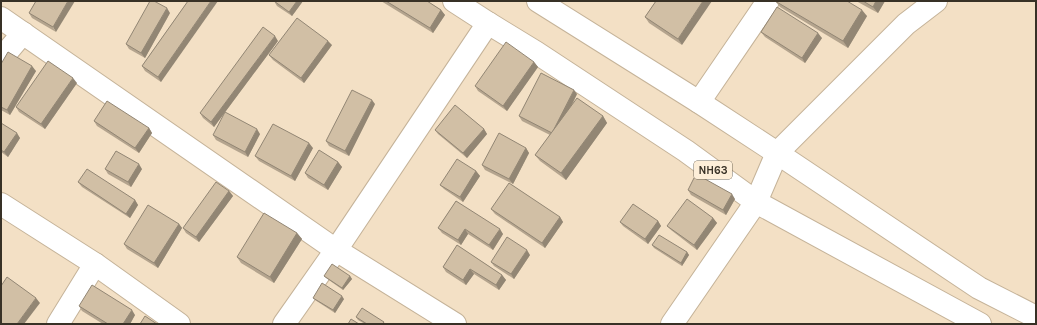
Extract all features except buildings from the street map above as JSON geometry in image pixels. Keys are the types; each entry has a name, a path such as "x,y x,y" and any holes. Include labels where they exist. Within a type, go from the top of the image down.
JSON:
{"main road":[{"name":"NH63","path":"454,1 537,53 680,147 756,202 980,324"},
{"path":"538,1 559,7 979,288 1036,317"},
{"path":"699,102 768,1"},
{"path":"672,324 756,202 776,153 906,24 936,1"},
{"path":"1,18 336,250 455,324"},
{"path":"284,324 336,250 488,23"},
{"path":"1,60 23,33"},
{"path":"1,204 95,264 180,324"},
{"path":"58,324 95,264"}]}
